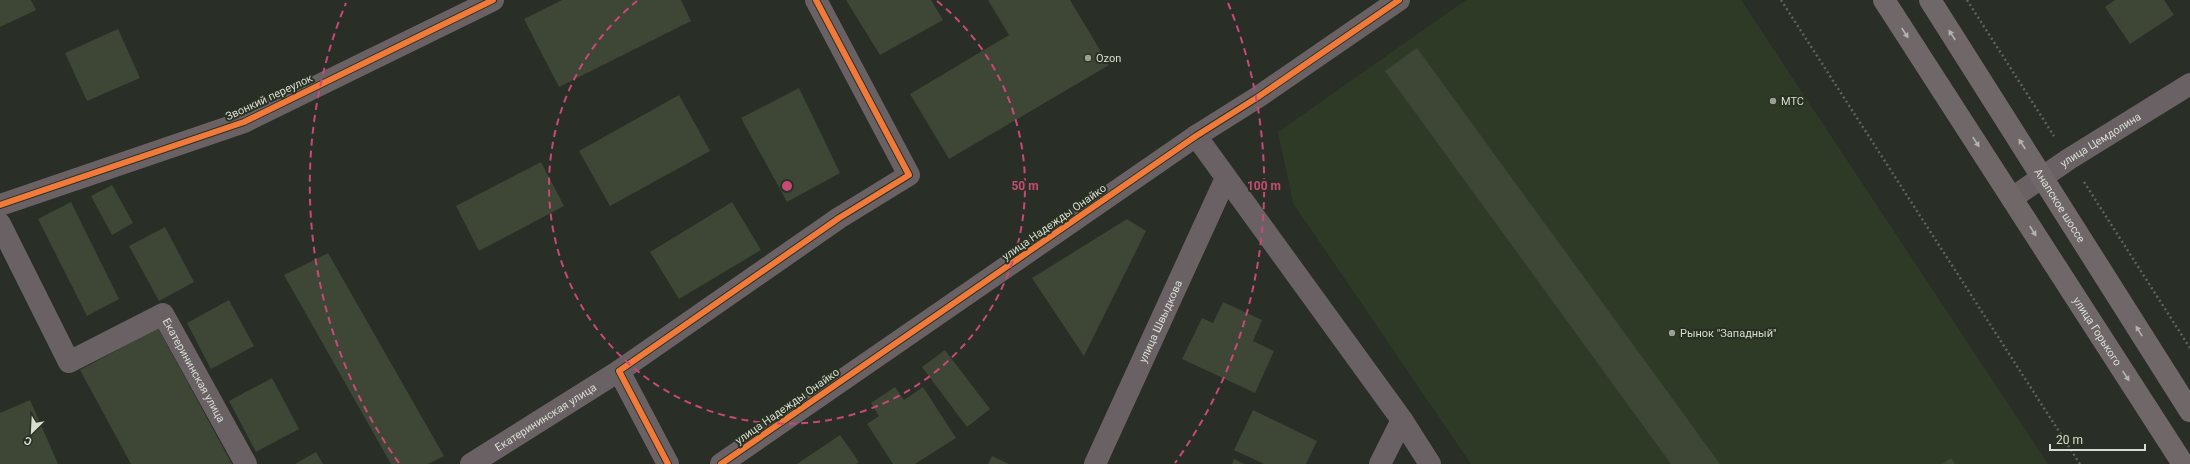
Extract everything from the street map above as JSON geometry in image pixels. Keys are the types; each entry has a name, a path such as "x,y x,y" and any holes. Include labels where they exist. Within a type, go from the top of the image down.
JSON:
{"highway":[{"path":"1884,0 2012,198"},
{"name":"Анапское шоссе","path":"1930,0 2190,411"},
{"name":"улица Горького","path":"2012,198 2183,464"}],"street":[{"name":"Звонкий переулок","path":"0,205 244,122 493,0"},
{"name":"Екатерининская улица","path":"471,464 619,370 839,218 908,175 816,0"},
{"name":"улица Надежды Онайко","path":"721,464 1196,136 1258,97 1399,0"},
{"name":"улица Цемдолина","path":"2012,198 2190,84"},
{"path":"1196,136 1402,420 1430,464"},
{"name":"улица Швыдкова","path":"1095,464 1226,178"},
{"name":"Екатерининская улица","path":"0,224 69,362 163,314 246,464"},
{"path":"619,370 668,464"},
{"path":"1380,464 1402,420"}],"path":[{"path":"1781,0 2080,464"}],"shaded area":[{"name":"Рынок \"Западный\"","path":"1466,0 1741,0 2048,464 1471,464 1293,203 1278,132"}],"building":[{"path":"0,0 31,0 36,10 0,27"},
{"path":"562,0 681,0 691,21 559,87 524,19"},
{"path":"846,0 931,0 943,20 880,55"},
{"path":"988,0 1070,0 1109,65 949,159 910,94 1009,35"},
{"path":"2115,0 2164,0 2174,15 2130,44 2105,7"},
{"path":"118,29 140,78 87,101 65,53"},
{"path":"1417,48 1720,464 1671,464 1385,71"},
{"path":"799,88 840,173 787,202 741,118"},
{"path":"679,95 710,151 610,206 579,151"},
{"path":"541,162 564,206 479,251 456,206"},
{"path":"112,185 133,223 112,235 91,196"},
{"path":"71,202 119,299 87,316 38,219"},
{"path":"732,202 761,250 679,299 650,252"},
{"path":"1127,219 1146,231 1084,356 1032,278"},
{"path":"165,227 194,282 159,301 129,246"},
{"path":"328,253 444,456 428,464 391,464 284,275"},
{"path":"229,300 254,346 211,369 187,323"},
{"path":"1223,302 1262,320 1253,341 1274,351 1255,393 1182,359 1202,318 1213,323"},
{"path":"158,328 232,464 131,464 80,370"},
{"path":"945,350 990,409 967,427 922,367"},
{"path":"272,378 299,429 256,452 229,401"},
{"path":"895,387 904,400 923,387 956,438 915,464 893,464 867,424 879,416 871,403"},
{"path":"30,400 58,464 0,464 0,413"},
{"path":"1253,410 1317,441 1306,464 1264,464 1234,450"},
{"path":"840,435 859,462 856,464 797,464"},
{"path":"316,452 323,464 295,464"},
{"path":"992,456 1009,464 988,464"},
{"path":"1951,458 1955,464 1942,464"},
{"path":"1234,459 1244,464 1232,464"}],"cycle path":[{"path":"0,205 244,122 493,0"},
{"path":"668,464 619,371 839,218 909,175 816,0"},
{"path":"721,464 1196,136 1258,97 1399,0"}],"place":[{"name":"Ozon","path":"1088,58"},
{"name":"МТС","path":"1773,101"},
{"name":"Рынок \"Западный\"","path":"1672,333"}]}
